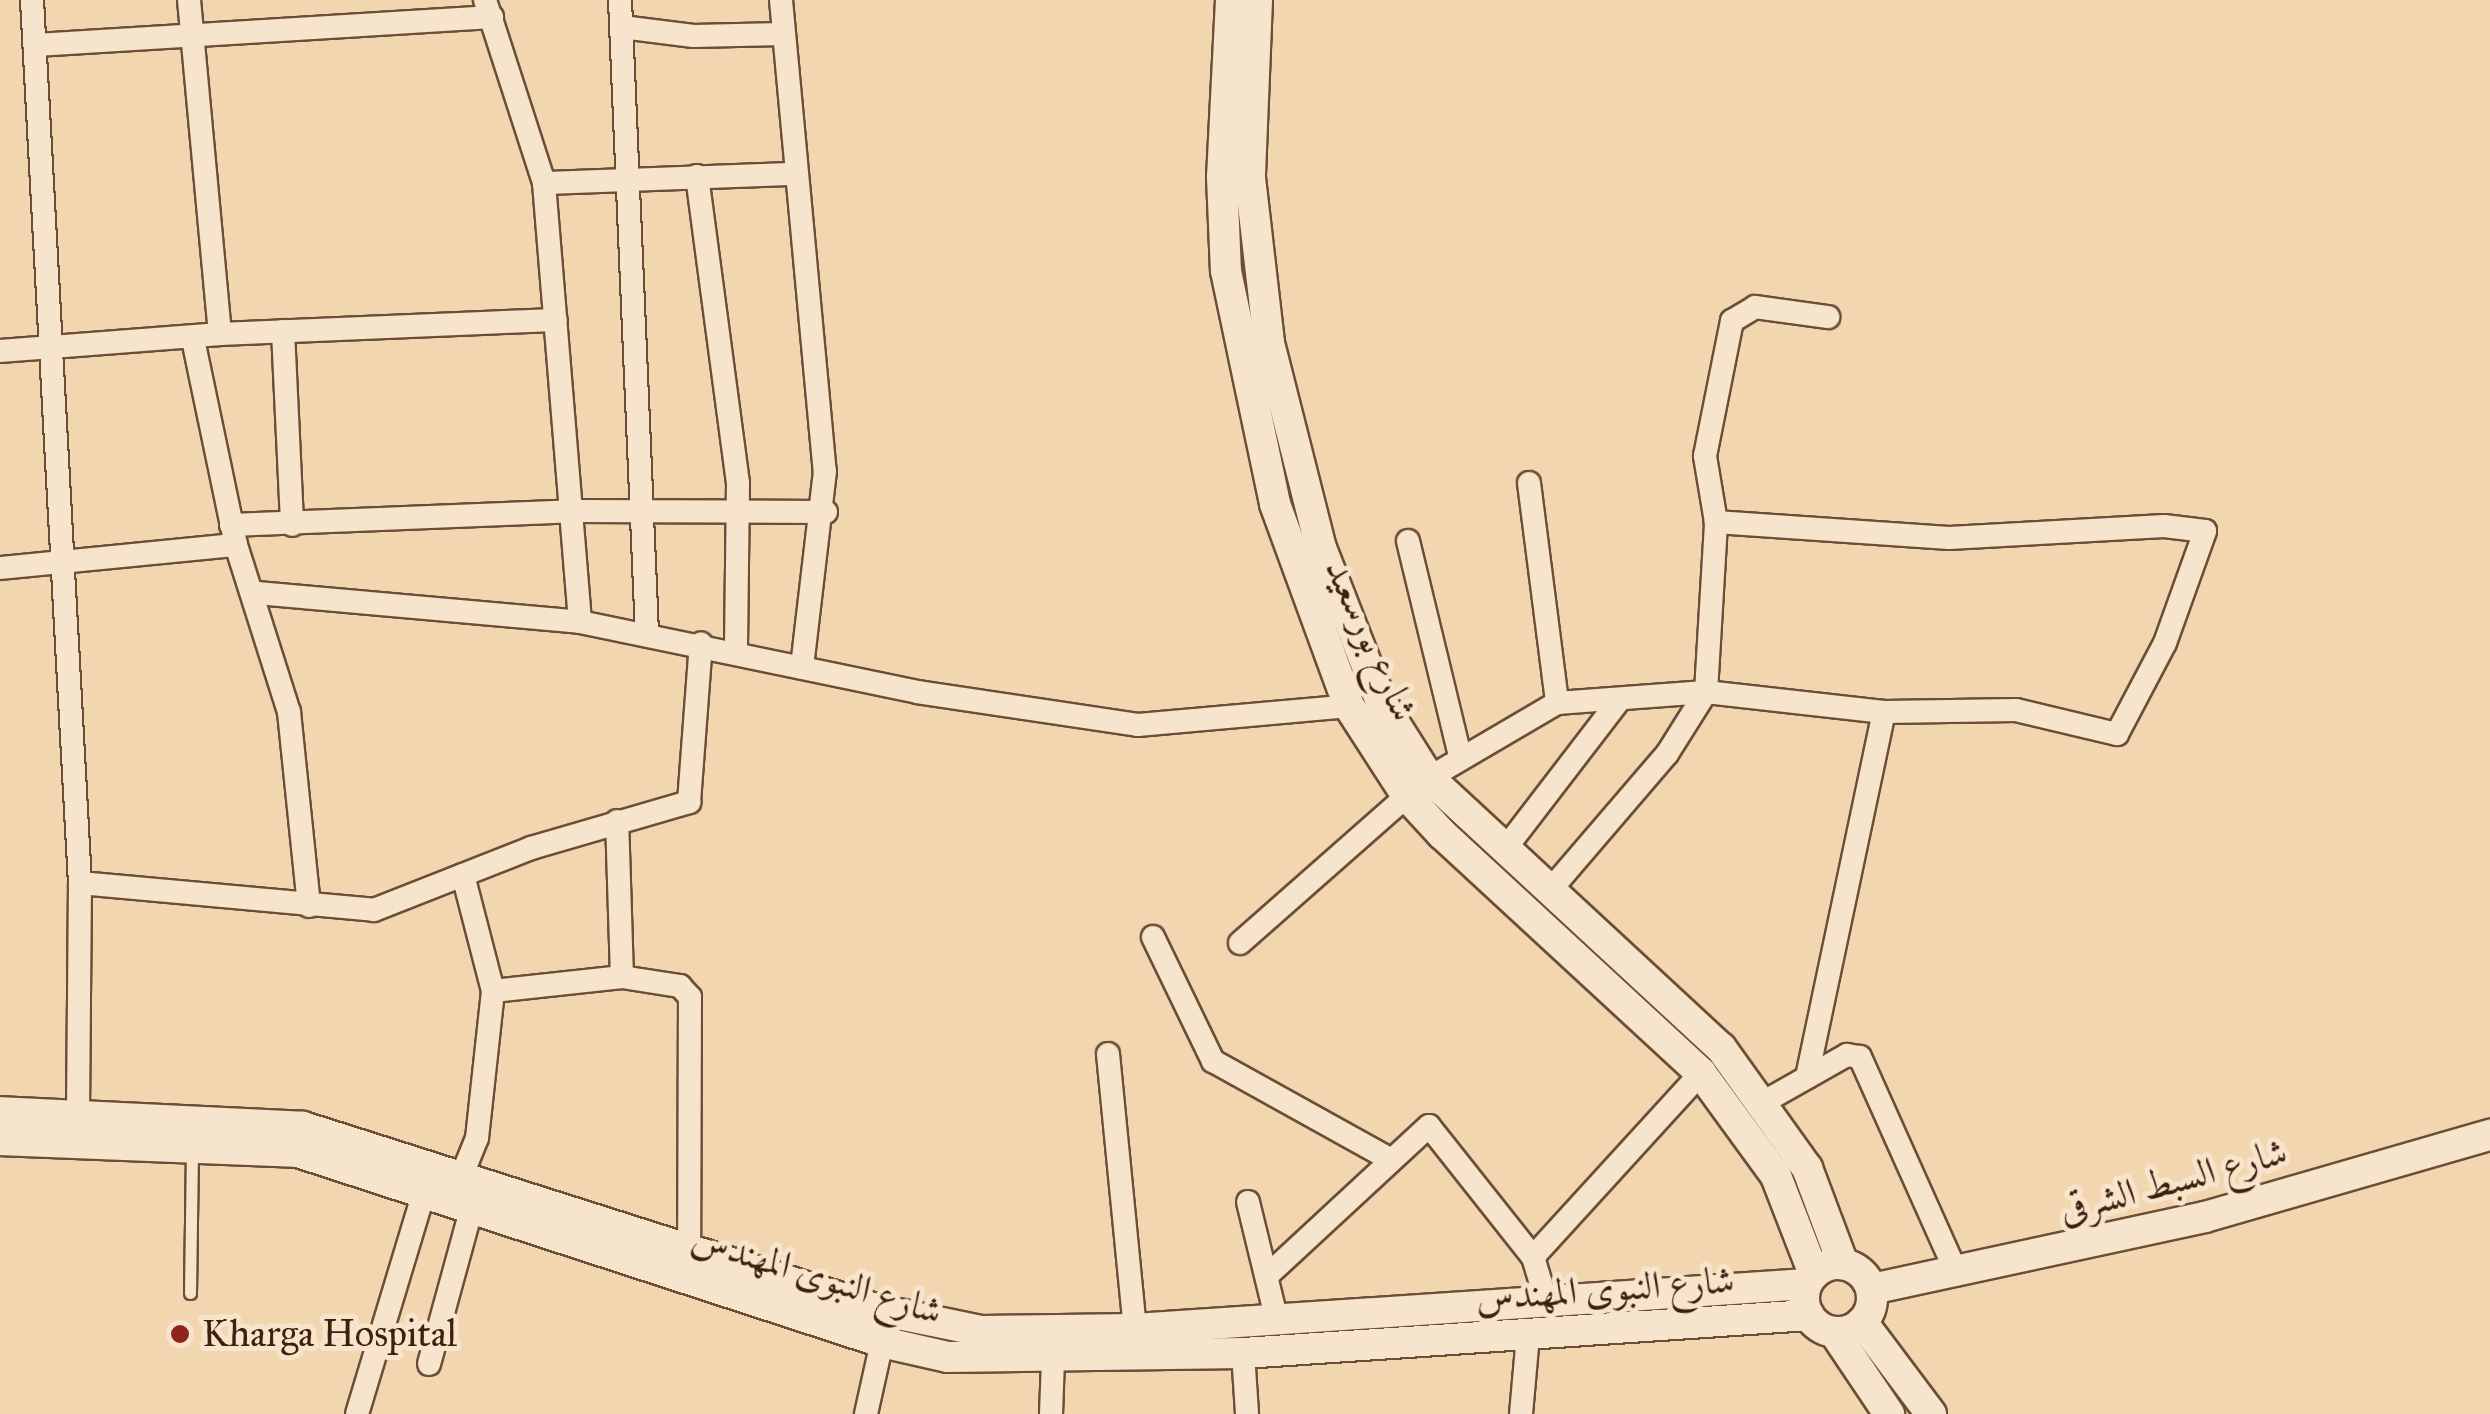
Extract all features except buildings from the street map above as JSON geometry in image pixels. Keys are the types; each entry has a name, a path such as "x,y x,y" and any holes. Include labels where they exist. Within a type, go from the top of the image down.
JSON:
{"street":[{"path":"32,0 80,883 78,1114"},
{"path":"189,0 220,334"},
{"path":"620,0 624,180 647,510 647,634"},
{"path":"782,0 792,174 826,512 802,668"},
{"name":"شارع بورسعيد","path":"1231,0 1222,177 1226,271 1260,449 1316,628 1349,706 1418,787 1701,1073 1776,1176 1825,1306 1885,1412"},
{"name":"شارع بورسعيد","path":"1257,0 1250,178 1257,266 1291,442 1345,618 1418,787 1552,888 1684,1008 1762,1103 1807,1168 1843,1264"},
{"path":"36,45 191,36 488,8 544,183 580,622"},
{"path":"622,27 693,36 783,34"},
{"path":"544,183 792,174"},
{"path":"697,176 740,508 736,650"},
{"path":"1552,888 1667,754 1706,692 1716,522 1705,456 1736,314 1755,307 1828,317"},
{"path":"0,351 220,334 556,320"},
{"path":"283,331 292,525"},
{"path":"193,338 233,535 257,593 296,748 310,906"},
{"path":"1529,483 1557,703"},
{"path":"0,568 292,525 647,510 740,508 826,512"},
{"path":"1240,942 1418,787 1460,756 1557,703 1618,702 1706,692 1884,712 2016,710 2117,734 2165,643 2205,531 2146,526 1949,538 1716,522"},
{"path":"1408,541 1460,756"},
{"path":"257,593 580,622 736,650 802,668 1138,725 1349,706"},
{"path":"1316,628 1345,618"},
{"path":"80,883 374,910 463,875 694,796 701,643"},
{"path":"1505,849 1618,702"},
{"path":"1807,1077 1884,712"},
{"path":"617,821 622,977"},
{"path":"463,875 493,991 477,1138 463,1173"},
{"path":"1153,936 1213,1061 1390,1159"},
{"path":"493,991 622,977 680,986 690,997 689,1250"},
{"path":"1108,1054 1135,1329"},
{"path":"1762,1103 1847,1055 1860,1058 1958,1274"},
{"path":"1533,1257 1701,1073"},
{"name":"شارع النبوى المهندس","path":"0,1112 303,1127 463,1173 689,1250 945,1326 1135,1329 1546,1300 1825,1306"},
{"path":"1269,1274 1429,1126 1533,1257 1546,1300"},
{"name":"شارع السبط الشرقى","path":"1872,1289 1958,1274 2205,1217 2490,1135"},
{"name":"شارع النبوى المهندس","path":"0,1140 192,1144 298,1152 425,1189 882,1342 948,1356 1053,1359 1243,1353 1528,1335 1825,1306"},
{"path":"357,1414 425,1189"},
{"path":"1248,1202 1278,1321"},
{"path":"430,1364 472,1207"},
{"path":"1843,1264 1872,1289 1825,1306 1843,1264"},
{"name":"شارع بورسعيد","path":"1825,1306 1931,1414"},
{"path":"1521,1414 1528,1335"},
{"path":"866,1414 882,1342"},
{"path":"1243,1353 1248,1414"},
{"path":"1050,1414 1053,1359"}],"lane":[{"path":"190,1293 192,1144"}],"place":[{"name":"Kharga Hospital","path":"180,1334"}]}
